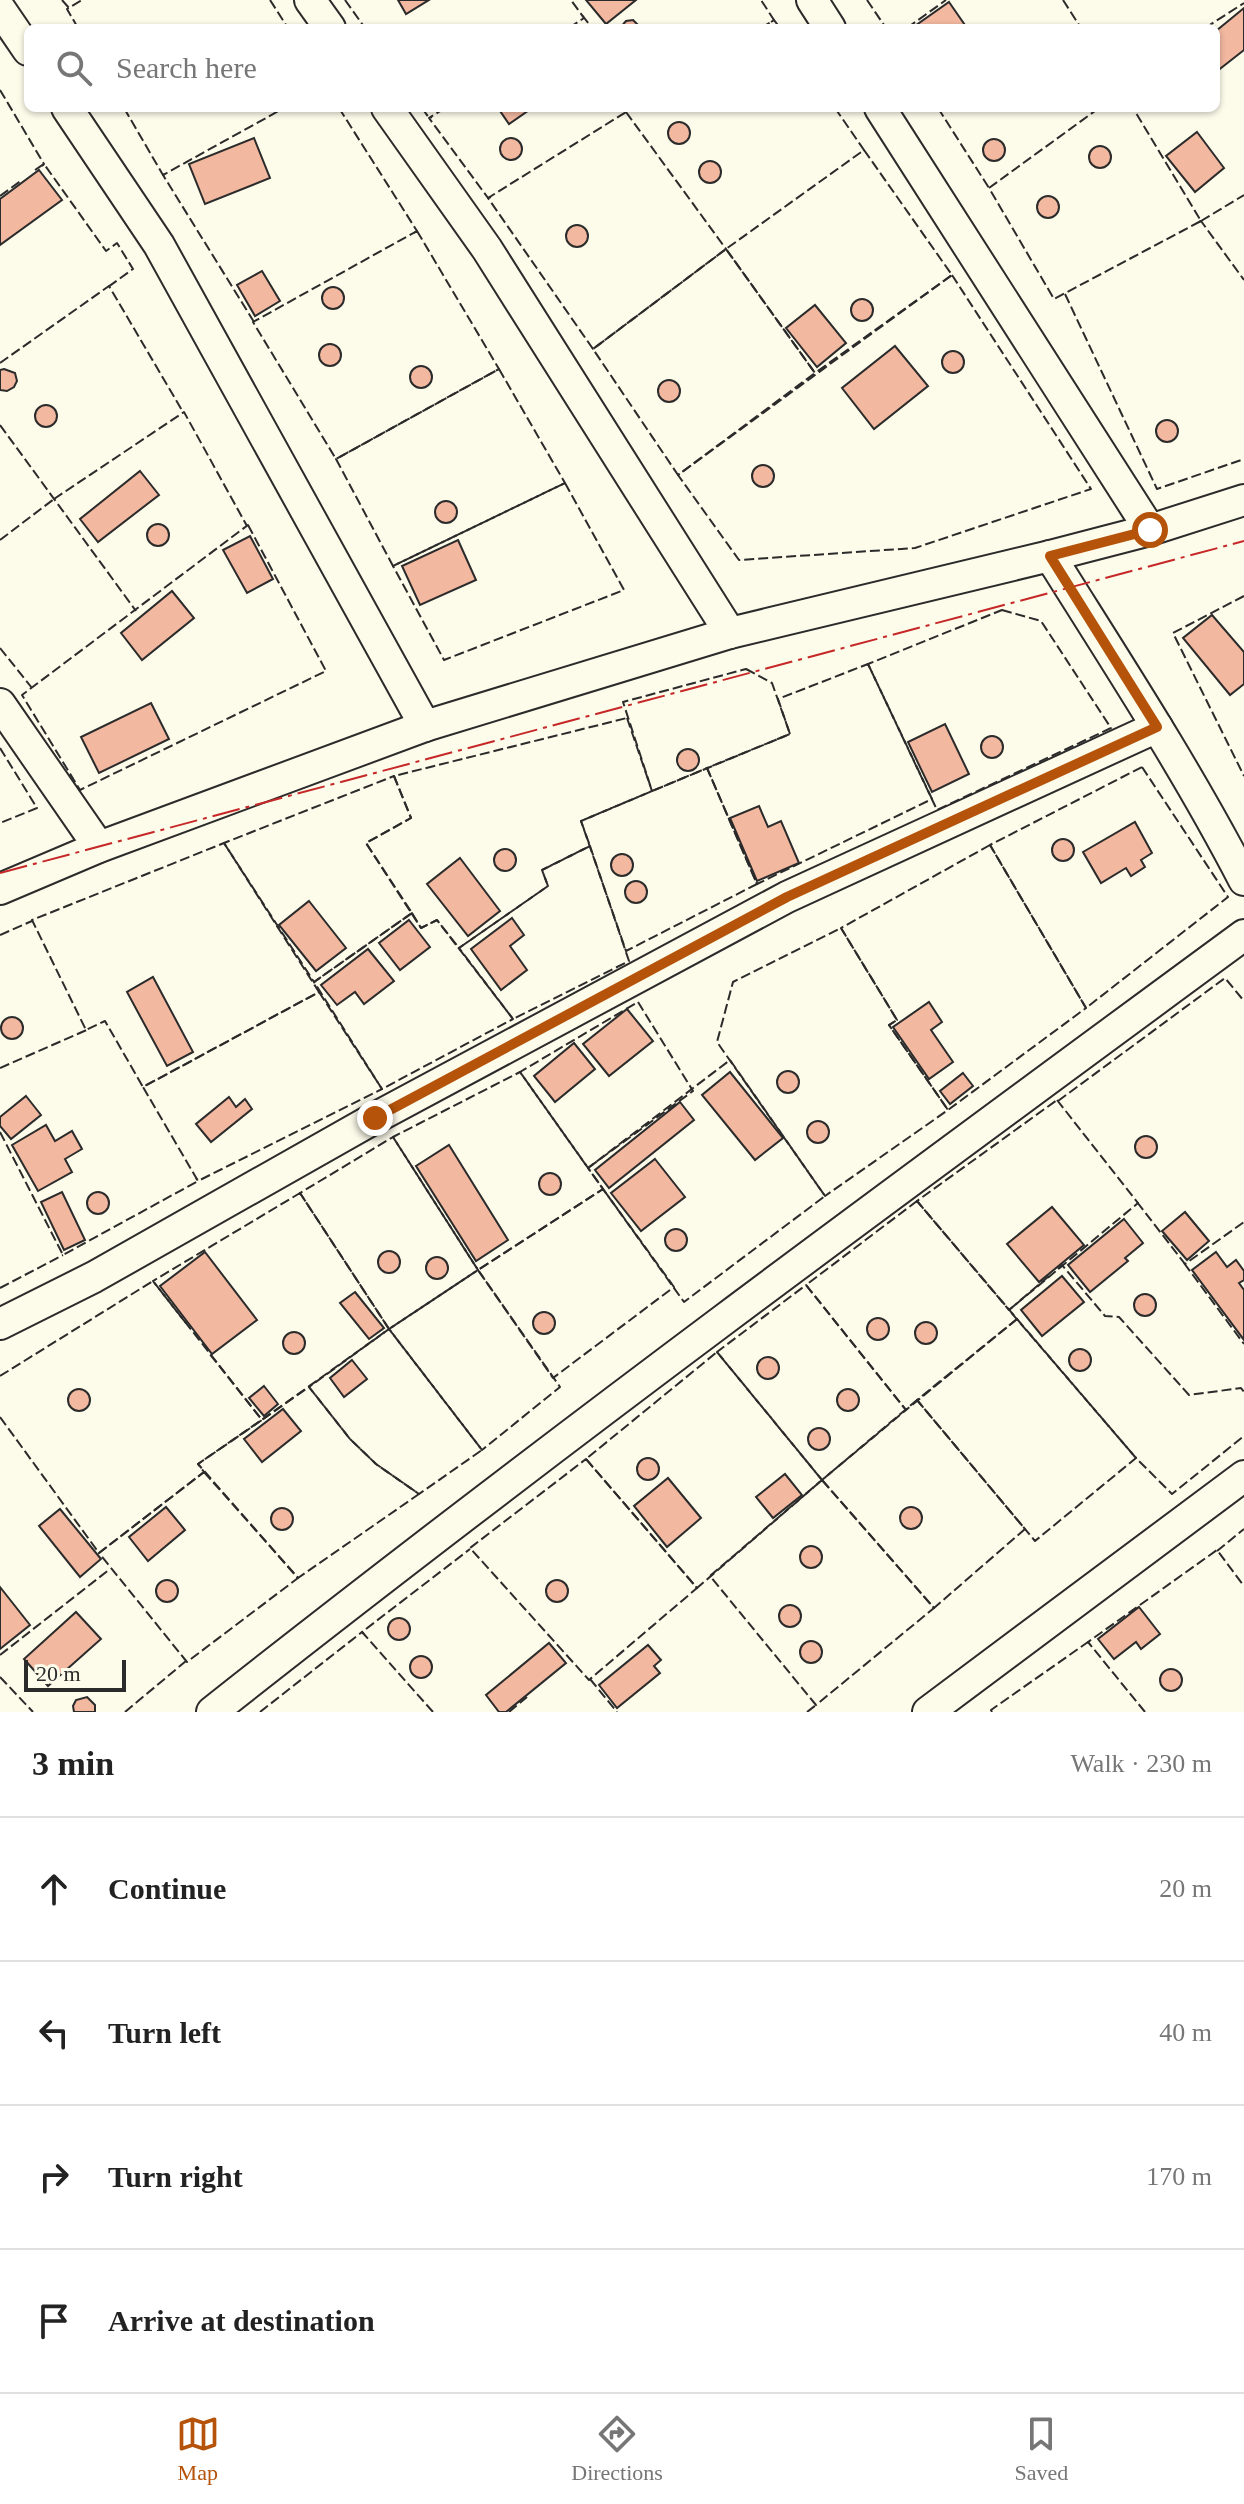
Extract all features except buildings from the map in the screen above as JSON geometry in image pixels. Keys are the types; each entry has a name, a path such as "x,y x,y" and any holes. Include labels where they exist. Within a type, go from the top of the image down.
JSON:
{"street":[{"path":"310,0 327,24"},
{"path":"812,0 827,24"},
{"path":"0,9 24,44"},
{"path":"70,112 159,245 425,726"},
{"path":"390,112 487,249 730,633"},
{"path":"883,112 1150,530"},
{"path":"0,889 99,847 425,726 730,633 1050,556 1150,530 1244,500"},
{"path":"1050,556 1209,813 1244,880"},
{"path":"0,704 99,847"},
{"path":"0,1324 94,1277 375,1118 787,897 1157,727"},
{"path":"212,1712 362,1594 836,1235 1244,935"},
{"path":"928,1712 1244,1476"}],"fence":[{"path":"62,0 69,8"},
{"path":"76,24 67,9 82,0"},
{"path":"270,0 285,24"},
{"path":"345,0 362,24"},
{"path":"571,0 584,18 575,24"},
{"path":"761,0 774,20 768,24"},
{"path":"867,0 883,24"},
{"path":"913,24 946,0"},
{"path":"1063,0 1078,24"},
{"path":"1211,24 1244,3"},
{"path":"582,15 589,24"},
{"path":"771,22 774,20 777,24"},
{"path":"0,90 44,164 42,166"},
{"path":"126,112 165,174"},
{"path":"254,322 163,175 277,112"},
{"path":"342,112 417,231 414,233"},
{"path":"425,112 429,118 432,117"},
{"path":"439,112 429,118 488,198 491,197"},
{"path":"626,112 726,249 593,349 488,198 626,112"},
{"path":"838,112 864,150 861,153"},
{"path":"941,112 989,188"},
{"path":"1094,112 989,188 1054,299 1201,221 1135,112"},
{"path":"864,150 952,275 815,373 726,249 864,150"},
{"path":"35,170 44,164 106,251 117,243 133,269 108,287"},
{"path":"0,196 22,180"},
{"path":"1201,221 1244,195"},
{"path":"1199,222 1244,280"},
{"path":"417,231 499,369 336,459 253,322 417,231"},
{"path":"726,249 815,373 678,475 593,349 726,249"},
{"path":"952,275 1091,489 915,548 739,560 678,475 952,275"},
{"path":"0,363 109,286 183,412"},
{"path":"1065,294 1157,489 1244,459"},
{"path":"499,369 565,483 393,566 336,459 499,369"},
{"path":"54,499 184,412 247,526"},
{"path":"0,425 136,611"},
{"path":"565,483 624,590 444,660 393,566 565,483"},
{"path":"0,540 54,499"},
{"path":"248,525 326,671 80,790 22,695 248,525"},
{"path":"1244,596 1173,633 1244,776"},
{"path":"1002,610 1041,621 1111,728 937,810 868,664 1002,610"},
{"path":"0,648 32,688"},
{"path":"868,664 932,799 757,884 707,768 790,734 778,699 868,664"},
{"path":"746,669 772,683 790,734 652,791 623,702 746,669"},
{"path":"627,718 652,791 581,821 590,846 542,870 548,886 459,948 437,920 421,928 366,843 411,818 394,776 627,718"},
{"path":"0,748 37,808 0,823"},
{"path":"1142,767 1228,897 1086,1008 990,845 1142,767"},
{"path":"707,768 757,884 626,951 581,821 707,768"},
{"path":"394,776 411,818 366,843 412,913 314,982 224,843 394,776"},
{"path":"224,843 319,992 143,1087 105,1021 86,1030 32,920 224,843"},
{"path":"990,845 1086,1008 948,1110 889,1025 897,1020 841,928 990,845"},
{"path":"590,846 629,961 513,1019 459,948 548,886 542,870 590,846"},
{"path":"412,913 421,928 437,920 513,1019 382,1089 314,982 412,913"},
{"path":"0,935 32,921"},
{"path":"841,928 897,1020 889,1025 948,1110 825,1196 717,1042 733,982 841,928"},
{"path":"1058,1101 1225,978 1244,1001"},
{"path":"319,992 382,1089 198,1181 143,1087 319,992"},
{"path":"638,1002 693,1091 588,1168 520,1072 638,1002"},
{"path":"0,1068 89,1029"},
{"path":"730,1060 825,1196 684,1302 588,1168 730,1060"},
{"path":"520,1072 603,1189 478,1270 393,1137 520,1072"},
{"path":"1057,1100 1138,1203 1009,1310 917,1201 1057,1100"},
{"path":"0,1132 63,1255 198,1181 196,1178"},
{"path":"393,1137 478,1270 389,1329 300,1193 393,1137"},
{"path":"603,1189 674,1287 553,1378 478,1270 603,1189"},
{"path":"300,1193 389,1329 262,1420 153,1281 300,1193"},
{"path":"917,1201 1017,1319 906,1410 806,1285 917,1201"},
{"path":"1137,1202 1185,1264 1244,1222"},
{"path":"0,1288 63,1255"},
{"path":"1184,1263 1244,1344"},
{"path":"1058,1269 1062,1265 1105,1316 1119,1317 1189,1395 1241,1388 1244,1392"},
{"path":"478,1270 560,1387 482,1450 389,1329 478,1270"},
{"path":"1049,1276 1009,1310 1136,1458 1172,1494 1244,1436"},
{"path":"0,1376 153,1281 189,1327"},
{"path":"806,1285 906,1410 822,1480 717,1352 806,1285"},
{"path":"1017,1319 1136,1458 1035,1541 917,1400 1017,1319"},
{"path":"389,1329 482,1450 419,1494 376,1464 350,1439 309,1387 389,1329"},
{"path":"717,1352 822,1480 697,1588 586,1459 717,1352"},
{"path":"0,1417 99,1553 204,1472 198,1464 262,1420 209,1353"},
{"path":"309,1387 350,1439 376,1464 419,1494 298,1578 198,1464 309,1387"},
{"path":"917,1400 1025,1529 934,1608 822,1480 917,1400"},
{"path":"586,1459 697,1588 589,1680 470,1548 586,1459"},
{"path":"204,1472 298,1578 187,1662 99,1553 204,1472"},
{"path":"822,1480 934,1608 816,1705 710,1576 822,1480"},
{"path":"1217,1551 1244,1529"},
{"path":"433,1712 362,1632 470,1549"},
{"path":"1145,1712 1088,1642 1217,1550 1244,1586"},
{"path":"0,1655 110,1569"},
{"path":"260,1712 362,1632 364,1634"},
{"path":"992,1712 1088,1642 1090,1644"},
{"path":"125,1712 186,1661"},
{"path":"0,1677 33,1712"},
{"path":"590,1679 617,1712"},
{"path":"509,1712 527,1697"},
{"path":"807,1712 815,1703"}],"power":[{"path":"0,873 1244,541"}],"route":[{"path":"375,1118 787,897 1157,727 1050,556 1150,530"}]}
